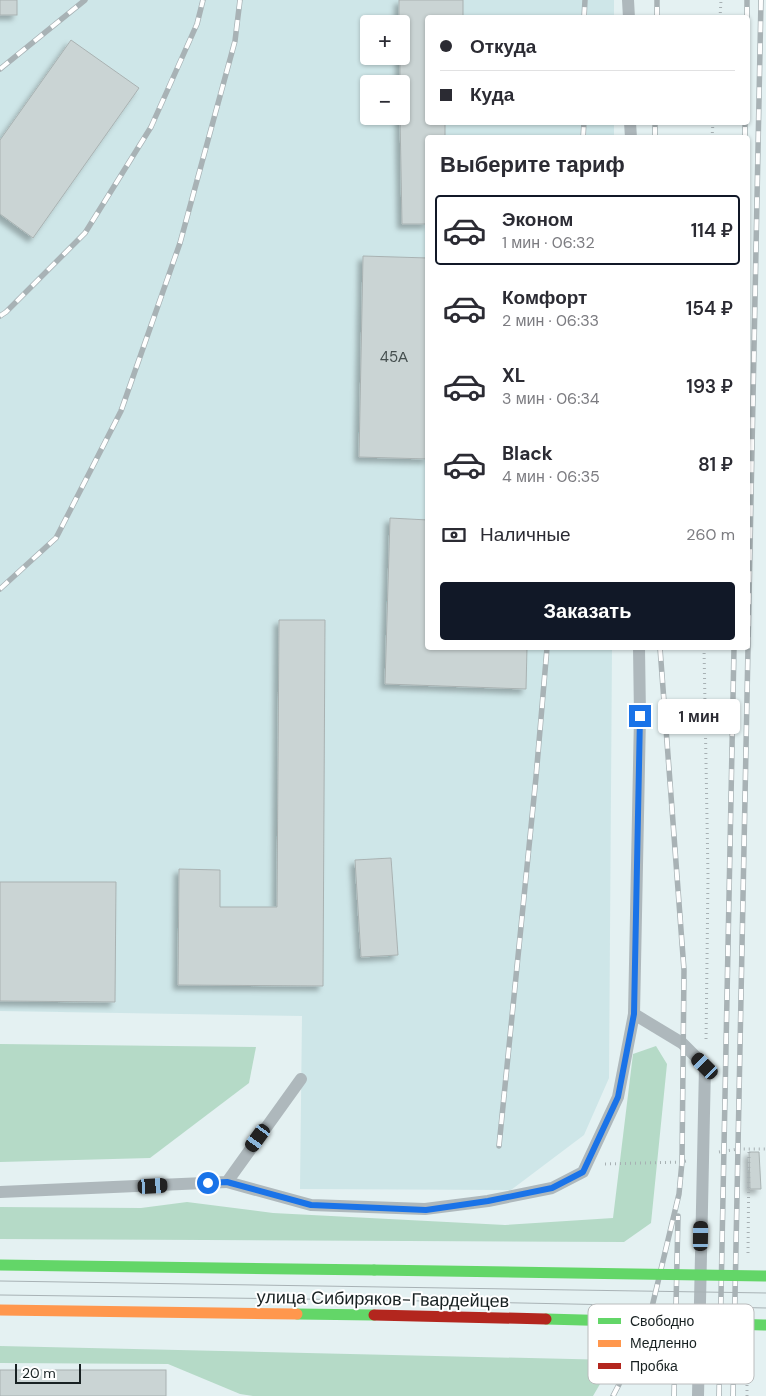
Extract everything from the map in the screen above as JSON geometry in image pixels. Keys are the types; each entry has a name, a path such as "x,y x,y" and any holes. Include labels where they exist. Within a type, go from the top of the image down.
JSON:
{"main road":[{"name":"улица Сибиряков-Гвардейцев","path":"0,1265 766,1276"},
{"name":"улица Сибиряков-Гвардейцев","path":"0,1310 374,1315 588,1320"}],"lane":[{"path":"628,0 628,15"},
{"path":"0,1192 227,1182 311,1205 426,1210 488,1201 552,1188 583,1172 618,1097 634,1014 640,716 639,650"},
{"path":"634,1014 682,1043 705,1066 700,1304"},
{"path":"227,1182 301,1079"}],"path":[{"path":"720,15 721,0"},
{"path":"704,650 708,876 705,1066"},
{"path":"583,1172 605,1164 682,1162 724,1151 766,1149"}],"shaded area":[{"path":"0,0 614,0 614,15 425,15 425,125 614,125 614,135 425,135 425,650 612,650 609,1078 584,1135 511,1190 300,1189 302,1016 0,1011"}],"green space":[{"path":"0,1044 256,1047 249,1083 150,1158 0,1162"},
{"path":"656,1046 667,1064 651,1223 624,1242 0,1239 0,1207 141,1208 187,1202 273,1213 505,1225 613,1218 633,1054"},
{"path":"0,1346 588,1359 588,1384 600,1384 593,1396 253,1396 240,1394 168,1364 0,1363"}],"building":[{"path":"0,0 17,0 17,15 0,15"},
{"path":"399,0 463,0 463,15 425,15 425,125 445,125 445,135 425,135 425,224 402,224 400,125 410,125 410,75 400,75 400,65 410,65 410,15 399,15"},
{"path":"71,40 139,88 33,238 0,214 0,140"},
{"path":"363,256 425,258 425,459 359,457"},
{"path":"390,518 425,520 425,650 527,650 526,689 385,684"},
{"path":"279,620 325,620 323,986 178,985 179,869 220,870 220,907 277,907"},
{"path":"391,858 398,955 361,957 355,860"},
{"path":"0,882 116,882 115,1002 0,1001"},
{"path":"749,1152 759,1152 761,1189 750,1189"},
{"path":"0,1370 166,1370 166,1396 0,1396"}],"tram line":[{"path":"0,1281 766,1293"},
{"path":"0,1295 588,1304"},
{"path":"754,1308 766,1308"}],"railway":[{"path":"0,69 85,0"},
{"path":"0,316 85,233 151,127 197,24 203,0"},
{"path":"0,589 56,538 121,411 180,243 235,41 240,0"},
{"path":"584,15 585,0"},
{"path":"657,0 657,15"},
{"path":"747,0 747,15"},
{"path":"750,548 761,0"},
{"path":"583,135 584,125"},
{"path":"655,125 655,135"},
{"path":"745,125 745,135"},
{"path":"499,1146 547,650"},
{"path":"653,1304 679,1194 682,1162 684,970 660,650"},
{"path":"721,1304 734,650"},
{"path":"735,1304 748,650"},
{"path":"676,1304 678,1216"},
{"path":"613,1396 619,1384"},
{"path":"674,1384 674,1396"},
{"path":"719,1384 719,1396"},
{"path":"733,1384 733,1396"}],"traffic: fast":[{"path":"0,1265 374,1270"},
{"path":"374,1270 766,1276"},
{"path":"297,1314 374,1315"},
{"path":"546,1319 588,1320"},
{"path":"754,1325 766,1325"}],"traffic: slow":[{"path":"0,1310 297,1314"}],"traffic: jam":[{"path":"374,1315 546,1319"}],"route":[{"path":"208,1183 227,1182 311,1205 426,1210 488,1201 552,1188 583,1172 618,1097 634,1014 640,716"}]}
